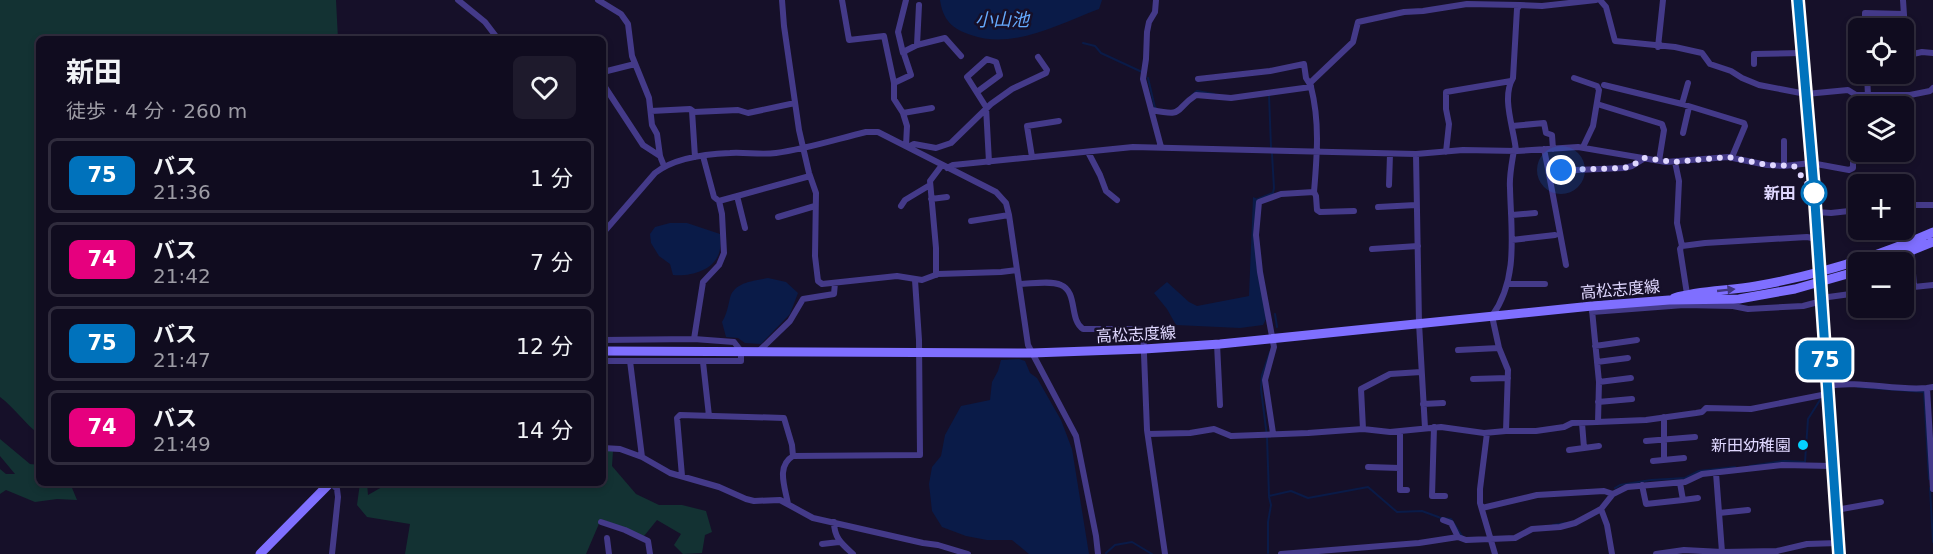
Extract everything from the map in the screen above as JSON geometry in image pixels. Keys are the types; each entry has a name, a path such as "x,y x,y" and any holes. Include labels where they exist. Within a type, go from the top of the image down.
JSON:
{"main road":[{"path":"1798,0 1816,212 1839,549"},
{"name":"高松志度線","path":"1902,252 1933,232"},
{"name":"高松志度線","path":"606,351 1032,353 1217,344 1669,300 1739,299 1773,294 1820,278 1859,261 1933,242"},
{"name":"高松志度線","path":"1669,300 1687,294 1848,273"},
{"path":"261,554 327,486"}],"street":[{"path":"458,0 485,22 496,36"},
{"path":"598,0 626,18 632,56 649,98 652,125 657,134 664,166"},
{"path":"782,0 795,103 803,147 816,193 818,281 822,284 897,276 922,280 936,275 1017,270"},
{"path":"842,0 849,40 884,36 894,83 894,99 903,113 907,126 907,147"},
{"path":"894,83 911,75 898,32 906,0"},
{"path":"1156,0 1155,12 1149,22 1147,32 1143,79 1161,147"},
{"path":"1152,110 1172,114 1178,112 1196,95 1231,98 1310,85 1353,42 1358,22 1404,12 1467,4 1542,6 1596,0"},
{"path":"1600,0 1606,7 1615,41 1675,47 1702,53 1710,64 1731,71 1759,85 1806,94 1848,90 1856,95 1868,96 1910,95 1930,91 1933,88"},
{"path":"1658,46 1663,0"},
{"path":"1903,0 1904,18"},
{"path":"1506,431 1508,369 1499,348 1492,316 1506,292 1512,240 1509,187 1515,150 1508,87 1513,78 1517,9 1520,4"},
{"path":"918,45 919,5"},
{"path":"1865,18 1865,13 1904,14"},
{"path":"904,54 905,51 918,45 945,38 961,56"},
{"path":"1754,64 1754,54 1802,53"},
{"path":"1914,54 1933,53"},
{"path":"907,147 914,144 943,147 951,142 1012,89 1046,73 1047,70 1038,57"},
{"path":"977,92 1000,75 996,62 987,59 967,77 986,110 989,162"},
{"path":"606,71 635,64"},
{"path":"1198,79 1270,71 1304,64 1317,113 1318,151 1314,192 1317,210 1320,212 1353,211"},
{"path":"1574,78 1597,86 1599,90 1593,126 1583,147"},
{"path":"1446,152 1449,124 1446,92 1511,81"},
{"path":"1683,133 1688,83"},
{"path":"1867,84 1868,96"},
{"path":"1604,85 1744,123 1745,126 1732,157"},
{"path":"606,89 643,145 660,156"},
{"path":"651,111 690,109 692,111 738,110 747,113 795,103"},
{"path":"1597,104 1662,124 1664,130 1659,161"},
{"path":"903,113 932,108"},
{"path":"692,111 695,158"},
{"path":"1032,157 1027,126 1047,119 1059,121"},
{"path":"1512,126 1544,123 1546,133 1551,135 1553,149"},
{"path":"606,230 655,173 664,166 703,156 731,152 758,155 866,132 878,132 996,192 1006,203 1009,215 1028,345 1076,436 1098,554"},
{"path":"1784,141 1784,166"},
{"path":"936,275 930,181 945,166 1133,147 1416,154 1583,147 1675,162 1732,157 1767,165 1811,164 1849,170 1853,168 1853,162"},
{"path":"1544,149 1566,266"},
{"path":"1088,152 1101,175 1106,191 1117,200"},
{"path":"1389,185 1390,153"},
{"path":"1416,154 1419,323 1425,428"},
{"path":"693,339 703,282 719,265 724,253 722,214 718,201 714,197 703,156"},
{"path":"1548,169 1624,168 1644,158"},
{"path":"1675,162 1679,182 1677,223 1687,294"},
{"path":"718,201 810,176"},
{"path":"901,206 905,200 930,186"},
{"path":"1269,434 1265,380 1274,347 1260,272 1256,235 1259,202 1281,194 1314,192"},
{"path":"737,196 745,228"},
{"path":"931,199 947,197"},
{"path":"1378,207 1416,205"},
{"path":"1914,205 1933,205"},
{"path":"778,217 815,206"},
{"path":"1816,212 1848,211"},
{"path":"1512,215 1535,213"},
{"path":"971,221 1009,215"},
{"path":"1512,240 1556,235"},
{"path":"1682,246 1807,237 1817,239"},
{"path":"1910,240 1911,252"},
{"path":"1372,249 1418,246"},
{"path":"788,504 783,468 787,460 793,456 920,455 919,352 915,280"},
{"path":"758,351 790,321 803,299 834,294 835,283"},
{"path":"1019,284 1059,284 1069,291 1079,327 1089,331 1143,329 1148,434 1165,554"},
{"path":"1508,284 1545,284"},
{"path":"1914,287 1933,285"},
{"path":"1598,422 1599,382 1592,309 1684,305 1733,306 1748,309 1803,306 1848,295"},
{"path":"606,340 693,339 734,342 741,351 741,361 606,361"},
{"path":"1595,346 1637,340"},
{"path":"1217,344 1220,405"},
{"path":"1458,350 1499,348"},
{"path":"1597,362 1628,358"},
{"path":"630,362 642,457"},
{"path":"703,362 709,416"},
{"path":"1363,429 1361,389 1390,374 1421,372"},
{"path":"1473,379 1508,378"},
{"path":"1599,382 1631,378"},
{"path":"1148,434 1190,433 1214,429 1231,436 1363,429 1382,432 1425,428 1486,433 1536,431 1582,423 1696,413 1706,408 1752,409 1827,390 1842,383 1907,390 1930,388 1933,489"},
{"path":"1598,402 1632,399"},
{"path":"1423,404 1443,403"},
{"path":"682,477 677,418 680,415 784,418 791,439 793,456"},
{"path":"1664,417 1664,460"},
{"path":"1582,423 1584,448"},
{"path":"1434,428 1432,496 1445,496"},
{"path":"1400,431 1400,490 1407,490"},
{"path":"1486,433 1480,489 1482,508 1496,554"},
{"path":"1646,441 1695,437"},
{"path":"1569,450 1599,447"},
{"path":"606,448 620,449 642,457 670,473 719,487 746,499 780,500 813,518 938,545 968,554"},
{"path":"1653,461 1684,458"},
{"path":"1281,554 1419,543 1458,537 1466,540 1491,537 1515,538 1532,529 1569,525 1601,509 1617,490 1642,485 1685,483 1702,474 1782,465 1832,466"},
{"path":"1368,468 1400,468"},
{"path":"1716,473 1722,552"},
{"path":"1680,483 1683,500"},
{"path":"1642,485 1646,504 1698,498"},
{"path":"333,554 338,497 337,489 334,486"},
{"path":"1482,508 1537,495 1604,491 1613,494"},
{"path":"1836,510 1881,502"},
{"path":"1601,509 1607,525 1612,554"},
{"path":"1719,513 1748,510"},
{"path":"1443,520 1450,523 1458,537"},
{"path":"601,522 625,530 648,542 650,554"},
{"path":"834,522 834,531 839,542 853,554"},
{"path":"607,538 609,554"},
{"path":"822,544 839,542"},
{"path":"1656,554 1684,550 1793,551 1807,544 1839,549"}],"green space":[{"path":"0,0 336,0 338,36 36,36 36,431 0,397"},
{"path":"0,439 30,464 36,465 36,486 71,486 77,500 57,499 35,502 6,490 0,494 0,469 6,474 15,474 0,456"},
{"path":"606,451 613,451 612,466 636,494 659,505 682,505 706,511 712,532 705,535 702,553 683,554 674,545 681,534 657,520 644,536 601,519 586,554 405,554 410,524 367,517 357,505 360,486 367,486 368,495 384,486 606,486"}],"water":[{"name":"小山池","path":"940,0 1102,0 1099,9 1036,33 1003,39 987,39 954,27 943,13"},
{"path":"1253,197 1258,199 1257,225 1266,319 1263,325 1240,328 1176,325 1154,293 1167,282 1189,302 1197,306 1249,296"},
{"path":"670,223 687,223 720,234 720,249 714,262 702,271 687,275 673,275 670,264 659,256 651,243 650,234 655,227"},
{"path":"768,278 786,282 798,293 790,314 761,344 745,343 738,338 726,337 722,322 732,293 740,285"},
{"path":"1001,360 1025,361 1030,373 1037,378 1061,420 1072,449 1089,554 1029,554 1012,540 987,540 966,536 942,527 932,511 929,484 932,467 941,456 945,435 961,406 990,400 992,382"}],"waterway":[{"path":"1083,43 1095,46 1101,53 1142,72"},
{"path":"1148,78 1157,109"},
{"path":"1192,95 1197,91 1214,94"},
{"path":"1269,95 1271,147"},
{"path":"1258,199 1273,193 1272,154"},
{"path":"1275,314 1277,327"},
{"path":"1270,352 1262,375 1261,389 1267,437 1269,496 1291,491 1308,498 1368,487 1397,512 1422,511 1451,519 1462,536"},
{"path":"1858,387 1924,392 1929,479"},
{"path":"1750,466 1784,461 1805,462 1808,419 1820,400"},
{"path":"1615,488 1620,485 1651,480 1685,478 1699,471 1735,467"},
{"path":"1930,488 1933,542"},
{"path":"1268,553 1268,522 1271,505 1269,497"},
{"path":"1553,525 1565,523"},
{"path":"1106,553 1115,545 1132,542 1152,554"}],"bus line":[{"name":"75","path":"1798,0 1814,188 1839,554"}],"place":[{"name":"新田","path":"1814,193"},
{"name":"新田幼稚園","path":"1803,445"}],"route":[{"path":"1561,170 1624,168 1644,158 1673,162 1728,157 1767,165 1794,166 1814,193"}]}
